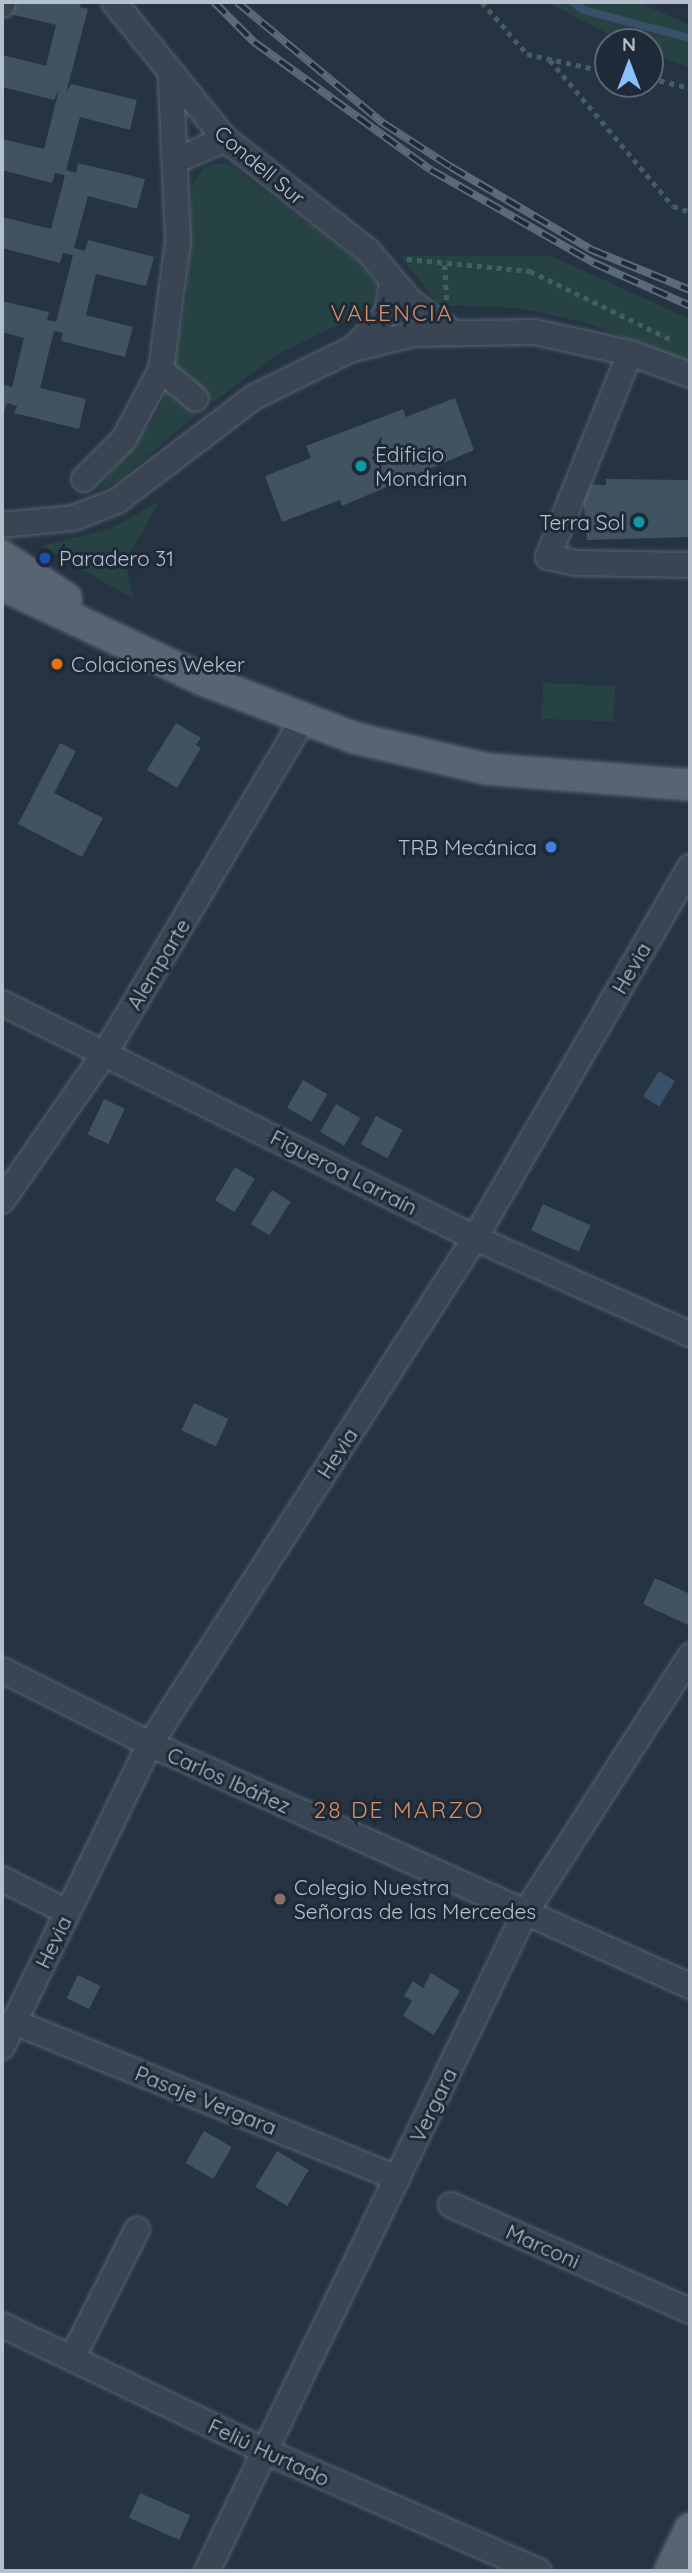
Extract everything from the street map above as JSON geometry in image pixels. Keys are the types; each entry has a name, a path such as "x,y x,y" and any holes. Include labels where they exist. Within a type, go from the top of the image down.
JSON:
{"main road":[{"path":"2,556 150,655"},
{"path":"2,585 150,655 355,738 486,769 690,785"},
{"path":"670,2571 690,2529"}],"street":[{"name":"Condell Sur","path":"114,2 171,78 225,139 368,251 392,282 448,329"},
{"path":"84,480 124,439 160,370 178,241 177,160 171,78"},
{"path":"177,160 225,139"},
{"path":"352,349 387,313 392,282"},
{"path":"2,525 73,518 117,501 254,397 352,349 448,329 535,332 629,354 690,375"},
{"path":"629,354 548,557 576,563 690,565"},
{"path":"160,370 196,399"},
{"name":"Alemparte","path":"2,1201 105,1053 303,719"},
{"name":"Hevia","path":"2,2048 150,1744 475,1238 690,867"},
{"name":"Figueroa Larraín","path":"2,1003 475,1238 690,1334"},
{"name":"Vergara","path":"207,2571 524,1915 690,1656"},
{"name":"Carlos Ibáñez","path":"2,1670 150,1744 524,1915 690,1986"},
{"path":"2,1879 67,1912"},
{"name":"Pasaje Vergara","path":"14,2022 397,2178"},
{"name":"Marconi","path":"451,2205 690,2311"},
{"path":"72,2358 137,2230"},
{"name":"Feliú Hurtado","path":"2,2325 265,2451 539,2571"}],"path":[{"path":"482,2 527,54 594,69"},
{"path":"550,60 673,206 690,212"},
{"path":"664,82 690,88"},
{"path":"368,251 424,263 530,271 679,343"}],"green space":[{"path":"547,2 638,2 690,25 690,67 664,59 664,28 597,28"},
{"path":"226,162 355,259 377,284 372,303 357,316 278,354 214,402 172,369 187,298 192,186 204,167"},
{"path":"400,256 551,256 690,319 690,362 586,323 519,308 439,305"},
{"path":"168,387 200,412 117,482 97,491 156,416"},
{"path":"160,501 125,562 134,599 40,546 110,529"},
{"path":"543,683 615,686 614,721 542,719"}],"water":[{"path":"659,1071 675,1081 659,1107 643,1096"}],"building":[{"path":"13,2 81,2 80,7 88,9 66,93 71,84 137,100 130,130 80,117 66,170 76,173 78,163 145,179 137,209 88,196 74,248 85,251 88,240 154,257 146,286 96,274 86,315 133,327 125,357 61,341 63,333 54,331 40,388 86,399 79,429 14,413 17,406 7,403 2,418 2,384 12,387 24,338 2,332 2,301 49,312 47,320 56,322 73,255 63,253 60,263 2,248 2,217 51,229 65,175 55,173 52,183 2,170 2,139 44,149 59,90 54,100 2,87 2,55 46,66 56,25 10,14"},
{"name":"Edificio Mondrian","path":"455,398 474,450 342,506 340,500 282,522 265,476 311,458 306,446 403,409 406,417"},
{"name":"Terra Sol","path":"606,479 690,480 690,537 587,540 582,484 606,485"},
{"path":"176,723 201,738 196,745 201,748 177,788 147,770"},
{"path":"60,743 76,751 54,793 103,818 82,857 18,824"},
{"path":"303,1080 327,1094 311,1122 287,1108"},
{"path":"104,1099 125,1109 108,1144 88,1134"},
{"path":"336,1104 360,1118 344,1146 320,1132"},
{"path":"376,1116 402,1130 387,1158 361,1144"},
{"path":"235,1167 255,1179 235,1212 215,1200"},
{"path":"272,1190 291,1202 269,1236 251,1224"},
{"path":"543,1204 591,1225 579,1252 531,1230"},
{"path":"194,1403 228,1419 216,1446 181,1430"},
{"path":"655,1578 690,1594 690,1626 643,1604"},
{"path":"431,1973 460,1991 434,2035 403,2016 412,2001 404,1996 413,1981 423,1988"},
{"path":"78,1975 100,1986 89,2009 67,1998"},
{"path":"204,2131 232,2147 213,2179 186,2163"},
{"path":"277,2151 309,2170 287,2206 255,2187"},
{"path":"140,2493 190,2515 179,2540 129,2518"}],"waterway":[{"path":"573,2 583,10 690,38"}],"railway":[{"path":"214,2 254,42 431,170 594,263 690,306"},
{"path":"237,2 383,123 451,167 592,250 690,290"}],"place":[{"name":"Edificio Mondrian","path":"361,466"},
{"name":"Terra Sol","path":"639,522"},
{"name":"Paradero 31","path":"45,558"},
{"name":"Colaciones Weker","path":"57,664"},
{"name":"TRB Mecánica","path":"551,847"},
{"name":"Colegio Nuestra Señoras de las Mercedes","path":"280,1899"}],"district":[{"name":"VALENCIA","path":"392,313"},
{"name":"28 DE MARZO","path":"399,1810"}]}
